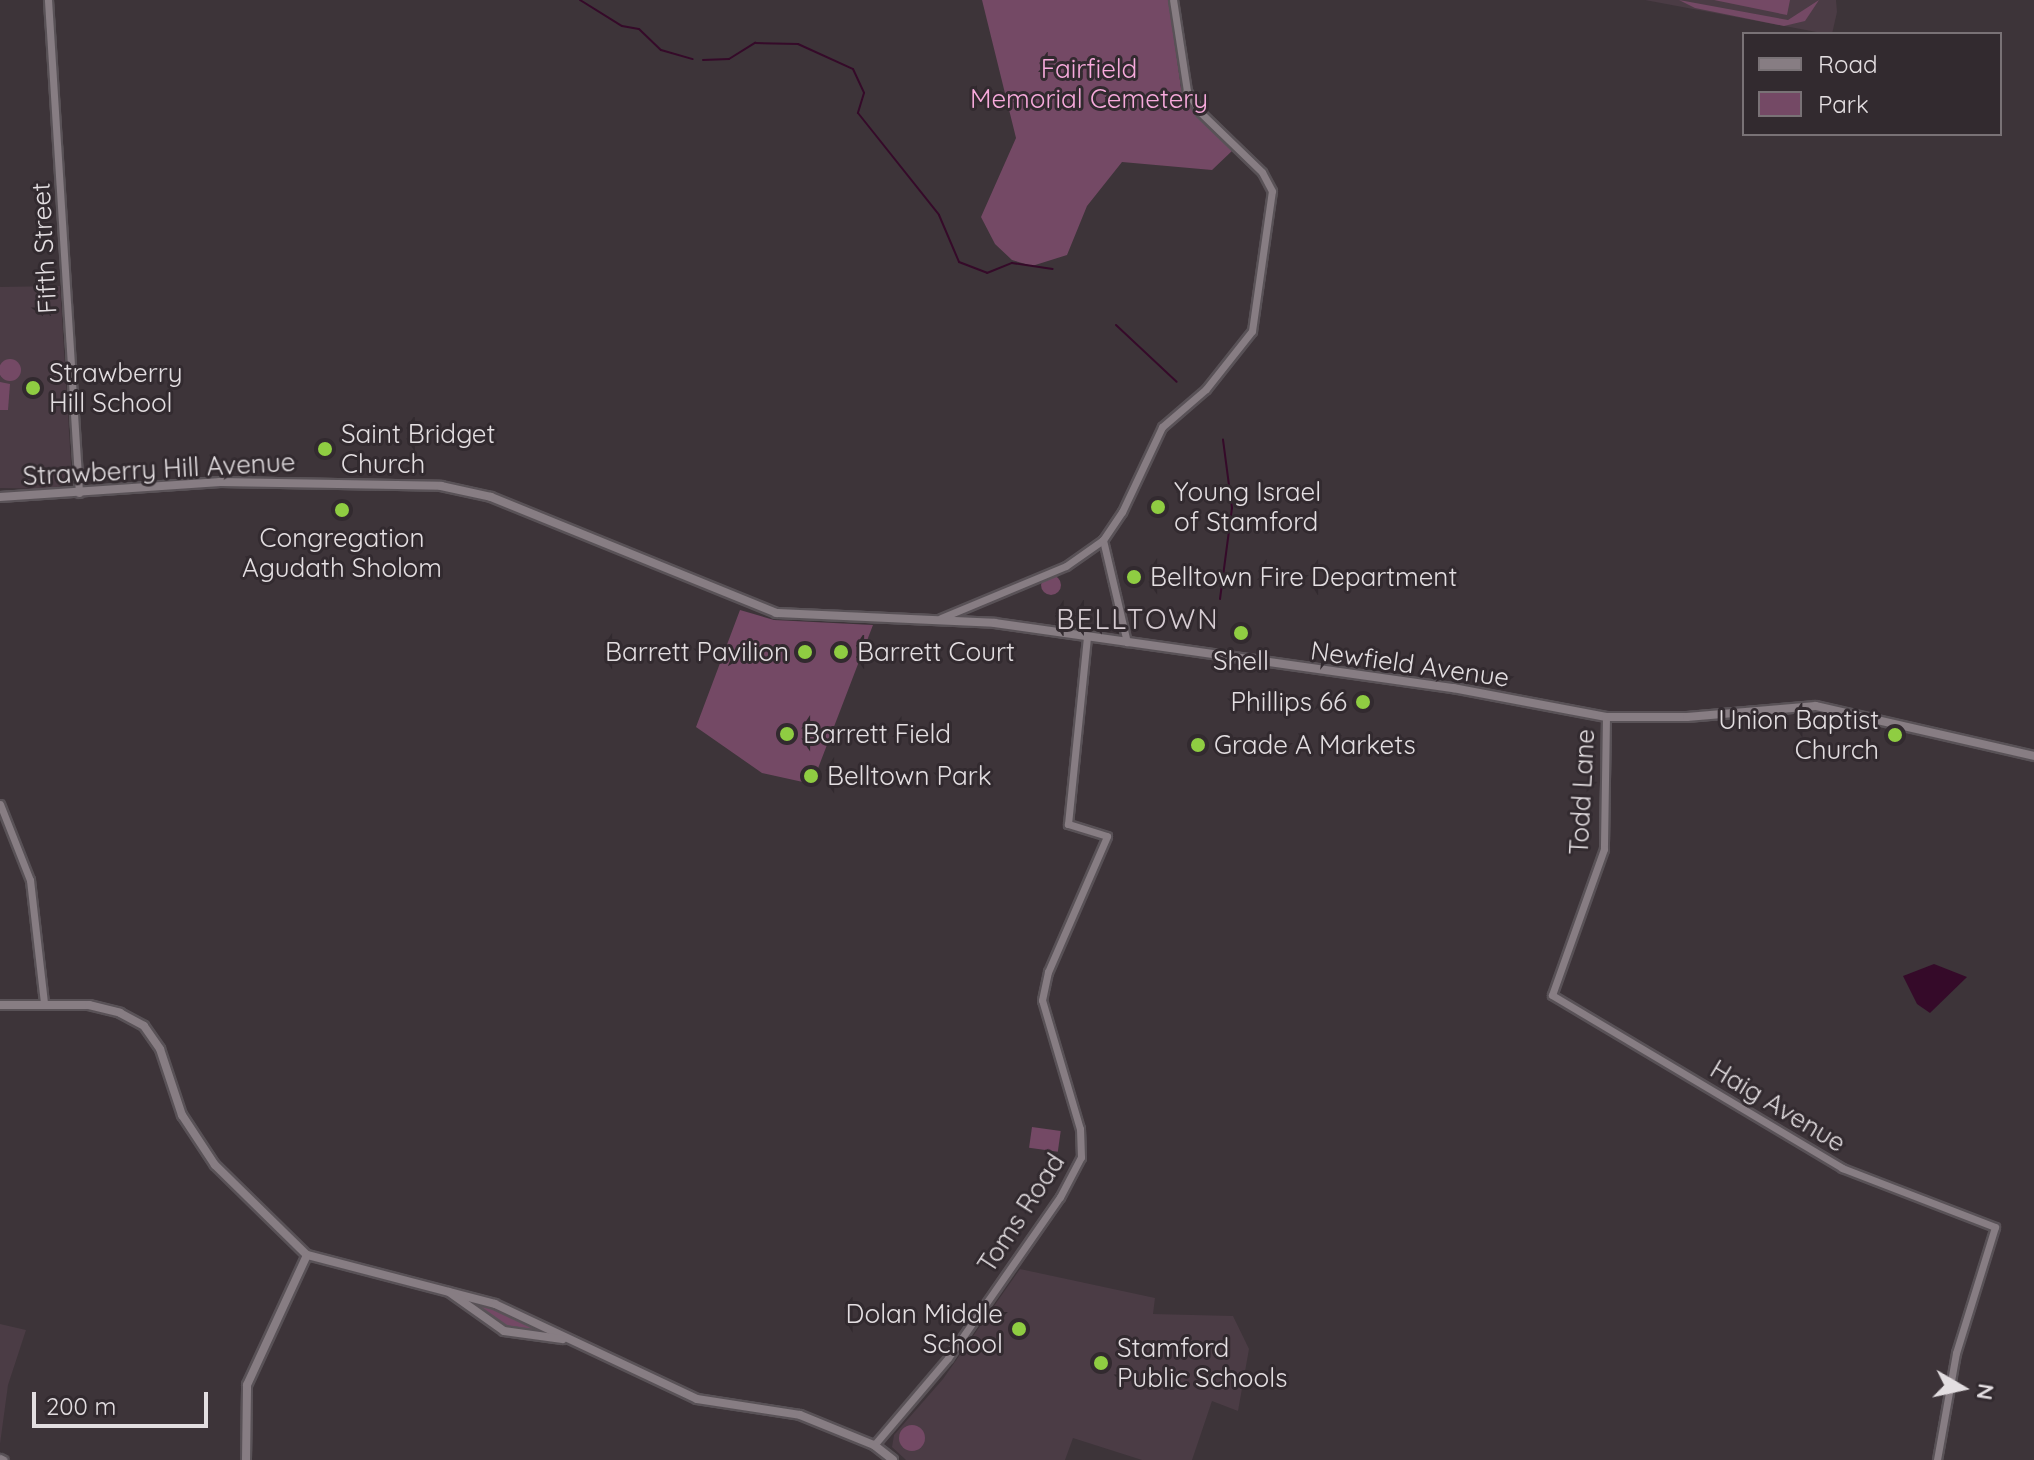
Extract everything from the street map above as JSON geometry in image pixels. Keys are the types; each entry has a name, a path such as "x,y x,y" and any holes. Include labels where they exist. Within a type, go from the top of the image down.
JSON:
{"main road":[{"name":"Strawberry Hill Avenue","path":"0,497 241,482 452,487 491,497 776,613"},
{"name":"Newfield Avenue","path":"776,613 941,618 1087,636 1453,688 1606,717 1687,717 1816,706 2034,756"},
{"path":"0,1005 44,1003 101,1007 144,1026 160,1049 182,1115 215,1165 307,1255 495,1304 562,1339 704,1401 800,1415 874,1445 893,1460"},
{"path":"246,1460 247,1385 307,1255"},
{"path":"448,1291 504,1331 562,1339"}],"street":[{"name":"Fifth Street","path":"48,0 79,493"},
{"path":"941,618 1066,566 1103,540 1122,512 1162,427 1206,389 1248,341 1272,213 1267,178 1200,112 1187,91 1173,0"},
{"path":"1103,540 1127,642"},
{"name":"Toms Road","path":"874,1445 948,1358 1079,1163 1082,1135 1045,1026 1043,990 1107,836 1068,824 1087,636"},
{"name":"Todd Lane","path":"1552,995 1568,960 1577,917 1604,849 1606,717"},
{"path":"0,804 30,880 44,1003"},
{"name":"Haig Avenue","path":"1552,995 1842,1168 1995,1227 1956,1353 1937,1460"}],"shaded area":[{"path":"1645,0 1836,0 1832,32 1816,32"},
{"name":"Strawberry Hill School","path":"60,286 72,480 54,489 0,488 0,287"},
{"path":"1934,964 1967,977 1930,1013 1917,1004 1903,976"},
{"name":"Stamford Public Schools","path":"1020,1269 1155,1298 1153,1314 1233,1316 1249,1349 1238,1411 1212,1401 1192,1460 1142,1460 1073,1438 1065,1460 906,1460 892,1447 894,1435 943,1379"},
{"path":"0,1324 26,1330 8,1385 0,1444"}],"green space":[{"name":"Fairfield Memorial Cemetery","path":"982,0 1169,0 1181,88 1206,126 1233,150 1212,170 1122,162 1087,206 1067,255 1032,266 1012,260 995,244 981,217 1016,138"},
{"path":"1679,0 1788,20 1819,0 1805,21 1784,26 1695,8"},
{"path":"1714,0 1790,0 1787,15"},
{"path":"10,359 18,362 21,370 18,378 10,381 2,378 -1,370 2,362"},
{"path":"0,382 10,384 8,410 0,410"},
{"path":"1051,575 1058,578 1061,585 1058,592 1051,595 1044,592 1041,585 1044,578"},
{"path":"740,610 774,620 873,625 812,784 762,773 696,727"},
{"path":"1032,1127 1061,1131 1058,1152 1029,1148"},
{"path":"464,1299 503,1312 552,1337 504,1327"},
{"path":"912,1425 921,1429 925,1438 921,1447 912,1451 903,1447 899,1438 903,1429"}],"waterway":[{"path":"580,0 622,26 639,29 661,50 693,59"},
{"path":"703,60 729,59 755,43 798,44 853,69 864,93 858,113 939,215 959,262 987,273 1012,263 1053,269"},
{"path":"1116,325 1177,382"},
{"path":"1220,599 1232,508 1223,440"}],"place":[{"name":"Strawberry Hill School","path":"33,388"},
{"name":"Saint Bridget Church","path":"325,449"},
{"name":"Young Israel of Stamford","path":"1158,507"},
{"name":"Congregation Agudath Sholom","path":"342,510"},
{"name":"Belltown Fire Department","path":"1134,577"},
{"name":"Shell","path":"1241,633"},
{"name":"Barrett Pavilion","path":"805,652"},
{"name":"Barrett Court","path":"841,652"},
{"name":"Phillips 66","path":"1363,702"},
{"name":"Barrett Field","path":"787,734"},
{"name":"Union Baptist Church","path":"1895,735"},
{"name":"Grade A Markets","path":"1198,745"},
{"name":"Belltown Park","path":"811,776"},
{"name":"Dolan Middle School","path":"1019,1329"},
{"name":"Stamford Public Schools","path":"1101,1363"}],"district":[{"name":"BELLTOWN","path":"1138,619"}]}
